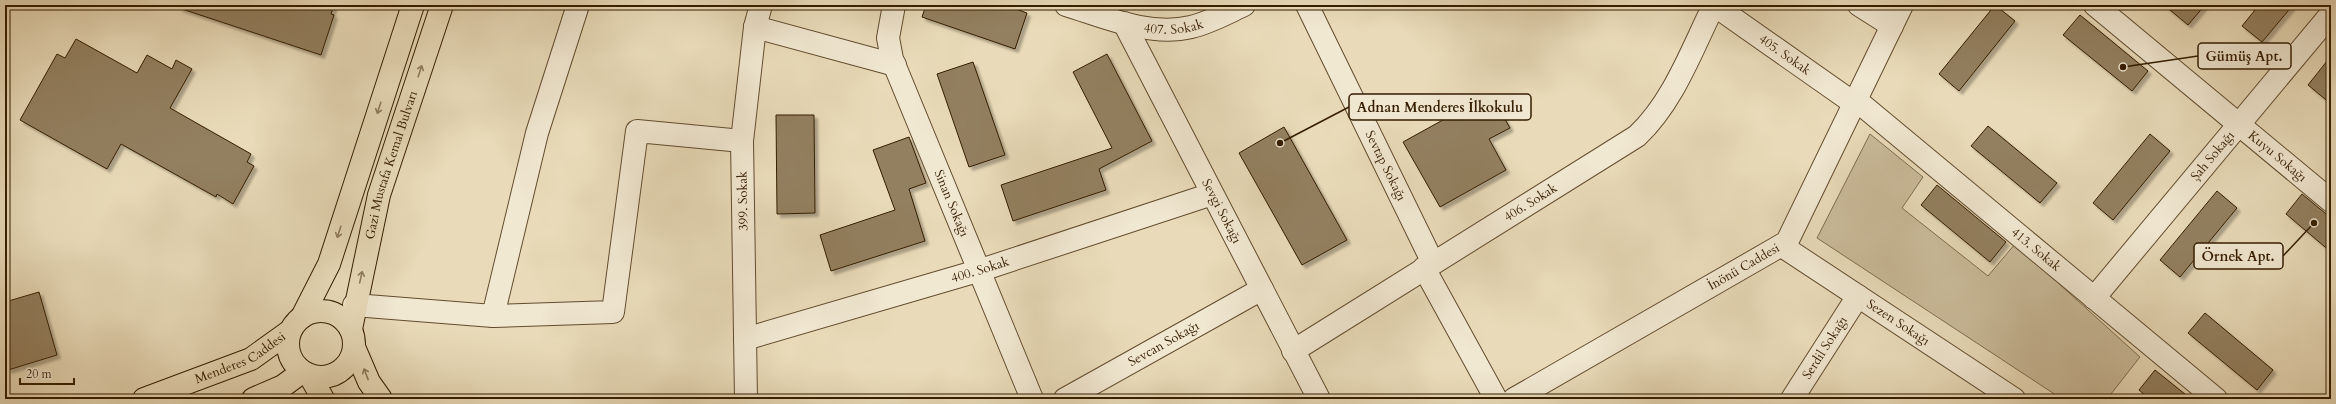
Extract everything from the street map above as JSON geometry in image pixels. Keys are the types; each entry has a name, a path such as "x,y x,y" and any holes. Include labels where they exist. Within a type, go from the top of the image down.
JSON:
{"main road":[{"path":"323,399 306,374 290,358 288,345 296,324 329,264 413,5"},
{"name":"Gazi Mustafa Kemal Bulvarı","path":"352,338 354,305 379,195 442,5"},
{"path":"296,324 310,313 329,312 345,321 369,382 381,399"},
{"name":"Menderes Caddesi","path":"144,399 251,358 296,324"},
{"path":"253,399 306,374 329,377 339,373 346,366 352,338"}],"street":[{"path":"493,316 537,133 578,5"},
{"name":"399. Sokak","path":"746,399 742,141 755,27 761,5"},
{"name":"Sinan Sokağı","path":"894,5 888,38 895,65 981,270 1032,399"},
{"name":"407. Sokak","path":"1066,5 1124,23 1155,29 1189,28 1244,5"},
{"name":"Sevtap Sokağı","path":"1307,5 1428,266 1496,399"},
{"name":"406. Sokak","path":"1293,350 1637,136 1653,120 1666,103 1714,5"},
{"name":"405. Sokak","path":"1714,5 1855,102"},
{"path":"1859,5 1892,26"},
{"name":"İnönü Caddesi","path":"1514,399 1782,246 1790,238 1902,5"},
{"name":"Kuyu Sokağı","path":"2095,5 2239,123 2331,201"},
{"name":"Şah Sokağı","path":"2094,298 2331,14"},
{"name":"Sevgi Sokağı","path":"1124,23 1318,399"},
{"path":"755,27 895,65"},
{"name":"413. Sokak","path":"1855,102 2216,399"},
{"path":"354,305 493,316 613,312 637,131 742,141"},
{"name":"400. Sokak","path":"745,339 981,270 1212,194"},
{"name":"Sezen Sokağı","path":"1782,246 2014,399"},
{"name":"Sevcan Sokağı","path":"1065,399 1262,289"},
{"name":"Serdil Sokağı","path":"1792,399 1858,296"}],"shaded area":[{"path":"1870,134 1923,177 1902,208 1988,276 2015,244 2140,357 2107,399 2062,399 1817,238"}],"building":[{"path":"180,5 334,5 331,14 334,15 321,55 179,8"},
{"path":"926,5 1005,5 1027,13 1015,49 922,17"},
{"path":"1995,5 2015,21 1959,91 1939,74"},
{"path":"2164,5 2205,5 2188,25"},
{"path":"2259,5 2293,5 2262,42 2242,26"},
{"path":"2080,15 2148,71 2132,91 2063,35"},
{"path":"76,39 137,73 147,55 172,69 176,60 192,69 170,108 251,154 247,162 254,166 233,204 217,194 216,197 121,144 107,169 20,120 57,54 65,58"},
{"path":"1107,54 1152,141 1099,169 1106,190 1013,221 1001,185 1112,148 1073,72"},
{"path":"2331,56 2331,104 2308,85"},
{"path":"973,62 1005,155 969,167 937,74"},
{"path":"1493,98 1510,128 1489,139 1506,170 1440,207 1403,142 1470,105 1472,110"},
{"path":"776,115 814,115 815,213 777,214"},
{"path":"1988,126 2057,183 2040,203 1971,146"},
{"path":"1284,127 1347,240 1302,265 1239,153"},
{"path":"2150,134 2170,151 2113,220 2093,203"},
{"path":"909,137 926,183 909,189 925,241 831,271 820,235 895,210 873,150"},
{"path":"1937,185 2006,242 1990,262 1921,205"},
{"path":"2217,191 2237,208 2180,277 2160,260"},
{"path":"2302,194 2331,218 2331,252 2286,214"},
{"path":"39,292 57,355 8,370 5,360 5,302"},
{"path":"2205,313 2273,370 2257,390 2188,333"},
{"path":"2155,370 2191,399 2149,399 2139,390"}],"place":[{"name":"Gümüş Apt.","path":"2123,67"},
{"name":"Adnan Menderes İlkokulu","path":"1280,143"},
{"name":"Örnek Apt.","path":"2314,223"}]}
